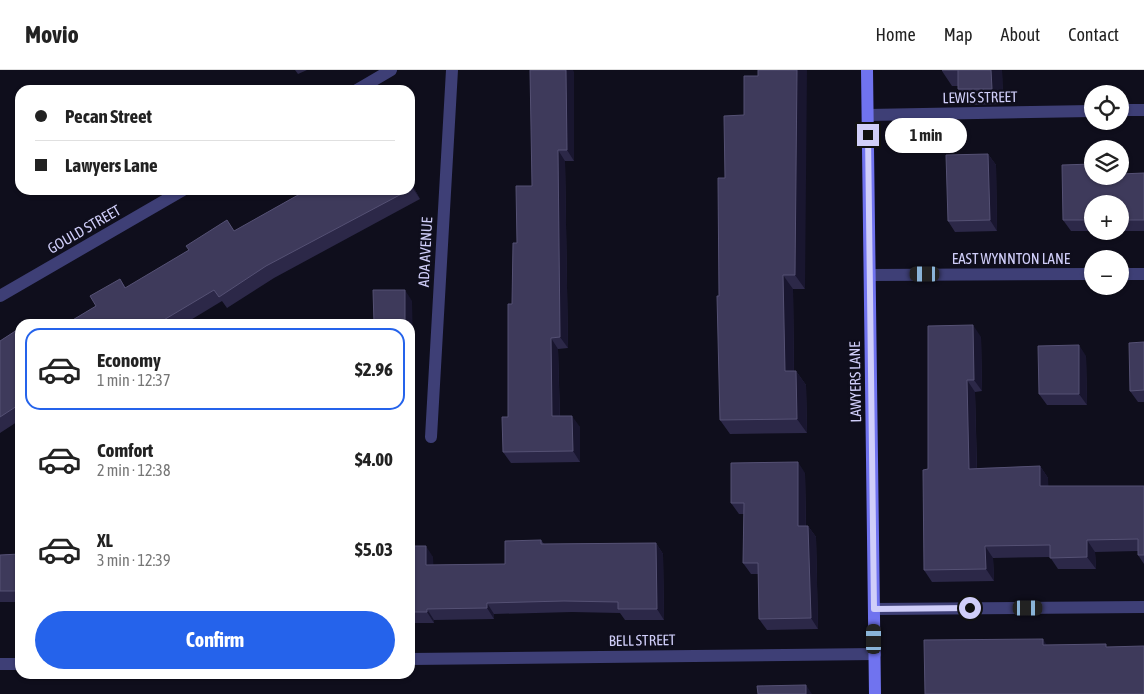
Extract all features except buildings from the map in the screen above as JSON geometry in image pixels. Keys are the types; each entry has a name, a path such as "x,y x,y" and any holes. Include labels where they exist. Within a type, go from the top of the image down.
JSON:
{"street":[{"path":"366,85 391,70"},
{"name":"ADA AVENUE","path":"431,437 452,70"},
{"name":"LAWYERS LANE","path":"867,70 875,694"},
{"path":"1129,110 1144,110"},
{"name":"LEWIS STREET","path":"868,115 1084,111"},
{"name":"GOULD STREET","path":"0,296 175,195"},
{"name":"EAST WYNNTON LANE","path":"870,275 1084,274"},
{"path":"1129,274 1144,274"},
{"path":"874,609 1144,608"},
{"name":"BELL STREET","path":"415,659 874,654"},
{"path":"0,664 15,664"}],"route":[{"path":"868,135 874,609 970,608"}]}
